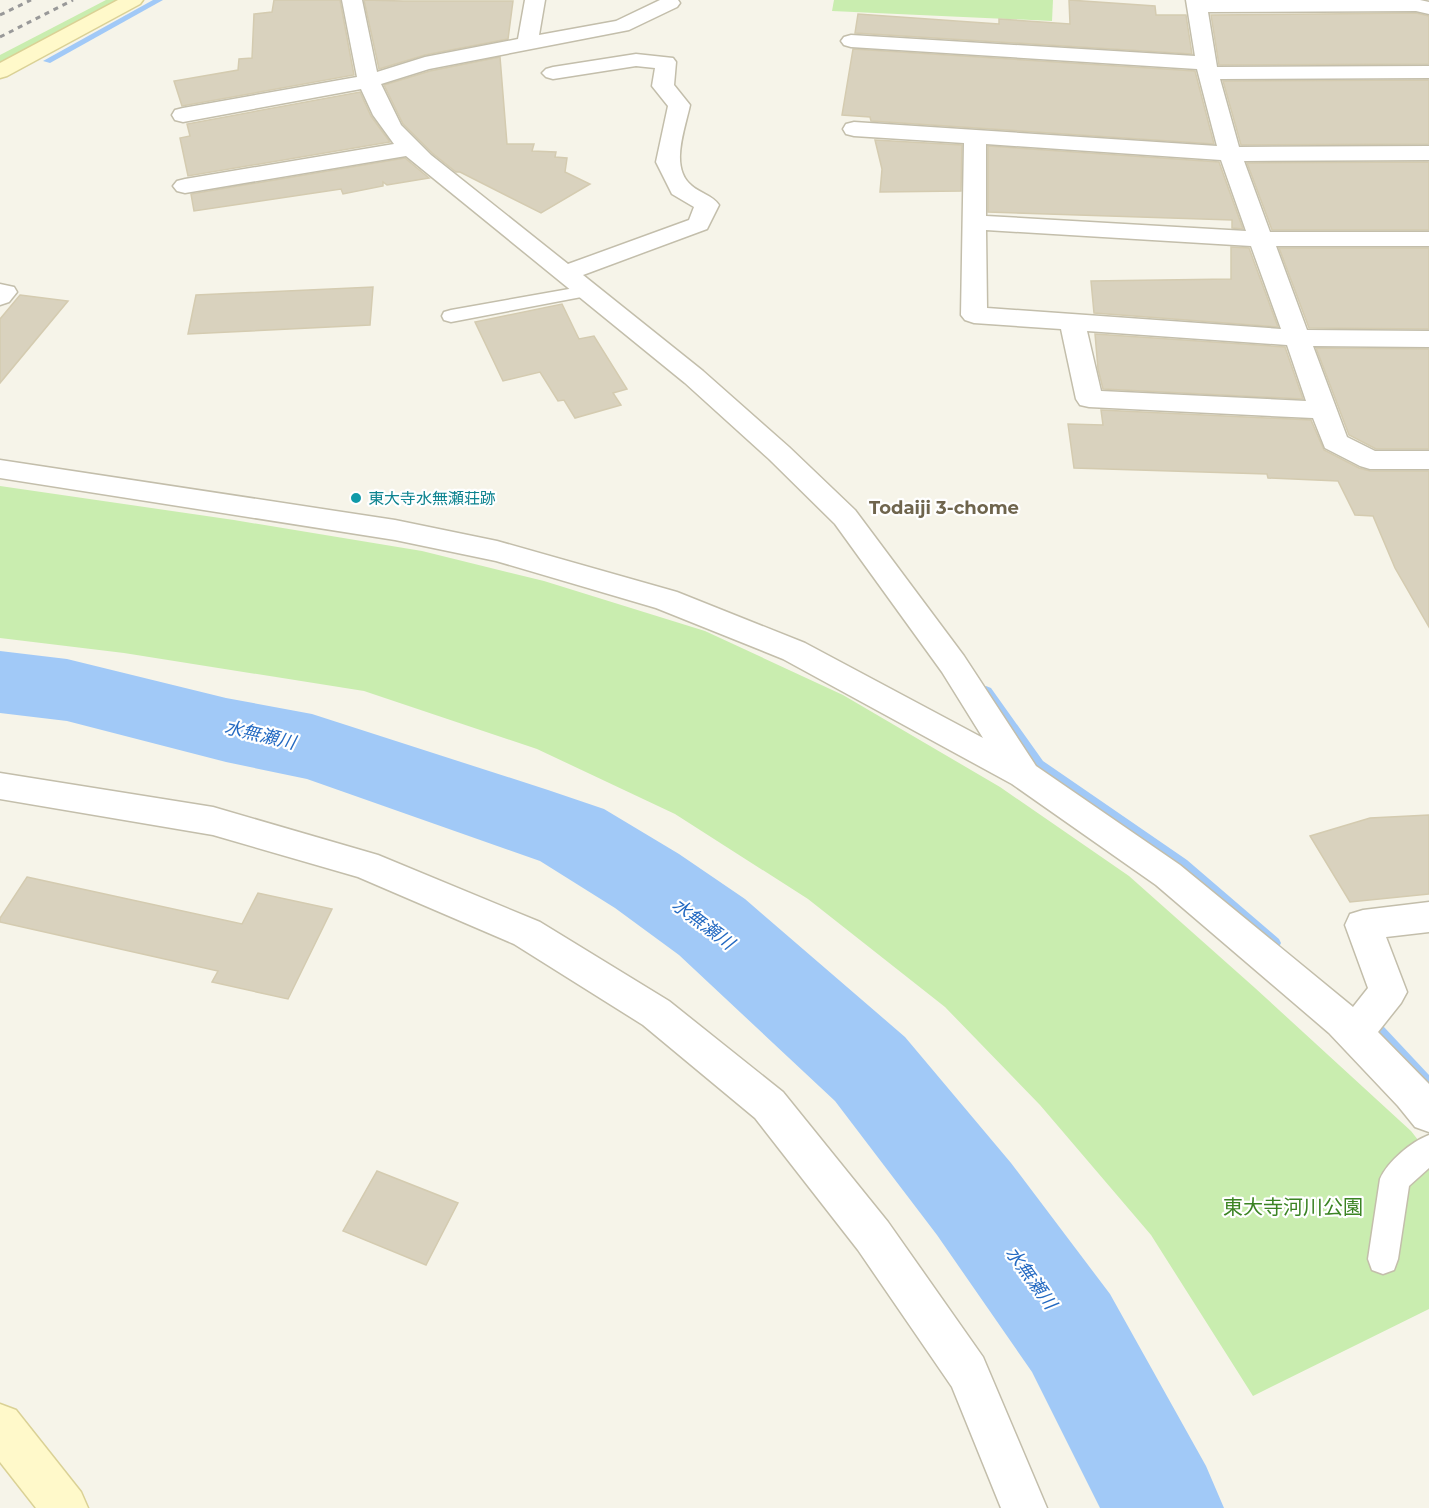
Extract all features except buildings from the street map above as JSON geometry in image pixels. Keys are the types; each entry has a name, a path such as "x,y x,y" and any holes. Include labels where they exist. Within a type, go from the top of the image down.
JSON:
{"street":[{"path":"0,72 133,0"},
{"path":"352,0 369,81 393,129 411,148 694,377 779,453 845,517 953,664 1024,775"},
{"path":"527,44 535,0"},
{"path":"183,115 369,81 425,63 622,26 670,3"},
{"path":"1429,8 1416,5 1197,3 1207,68 1230,154 1263,239 1335,442 1370,460 1429,460"},
{"path":"851,41 1207,68 1429,72"},
{"path":"554,73 636,60 666,62 663,86 679,105 667,162 680,189 707,204 699,224 566,273"},
{"path":"854,129 1230,154 1429,153"},
{"path":"975,137 974,315 1298,338 1429,339"},
{"path":"185,186 411,148"},
{"path":"974,222 1263,239 1429,239"},
{"path":"0,291 5,292 0,297"},
{"path":"1073,323 1089,399 1323,410"},
{"path":"0,469 395,530 497,551 666,600 794,651 1024,775 1168,875 1354,1033 1429,1114"},
{"path":"0,786 213,821 366,865 527,933 656,1013 769,1105 873,1236 968,1372 1024,1508"},
{"path":"1354,1033 1388,992 1363,925 1429,916"},
{"path":"0,1426 65,1508"}],"lane":[{"path":"452,316 586,291"},
{"path":"1383,1259 1395,1179 1429,1149"}],"green space":[{"path":"106,0 119,0 0,63 0,55"},
{"path":"834,0 1053,0 1052,21 832,11"},
{"name":"東大寺河川公園","path":"0,486 234,520 422,551 544,581 705,631 843,695 1000,787 1129,876 1411,1131 1429,1154 1429,1309 1253,1396 1151,1235 1040,1105 945,1007 808,899 675,814 537,749 364,691 124,653 0,638"}],"waterway":[{"path":"47,61 159,0"},
{"name":"水無瀬川","path":"0,682 67,690 226,730 312,747 517,815 572,835 647,881 712,927 870,1069 974,1199 1071,1333 1164,1508"},
{"path":"986,691 1038,765 1182,864 1274,943"},
{"path":"1379,1032 1429,1086"}],"railway":[{"path":"0,15 31,0"},
{"path":"0,37 73,0"}],"place":[{"name":"東大寺水無瀬荘跡","path":"356,498"}],"district":[{"name":"Todaiji 3-chome","path":"944,508"}]}
